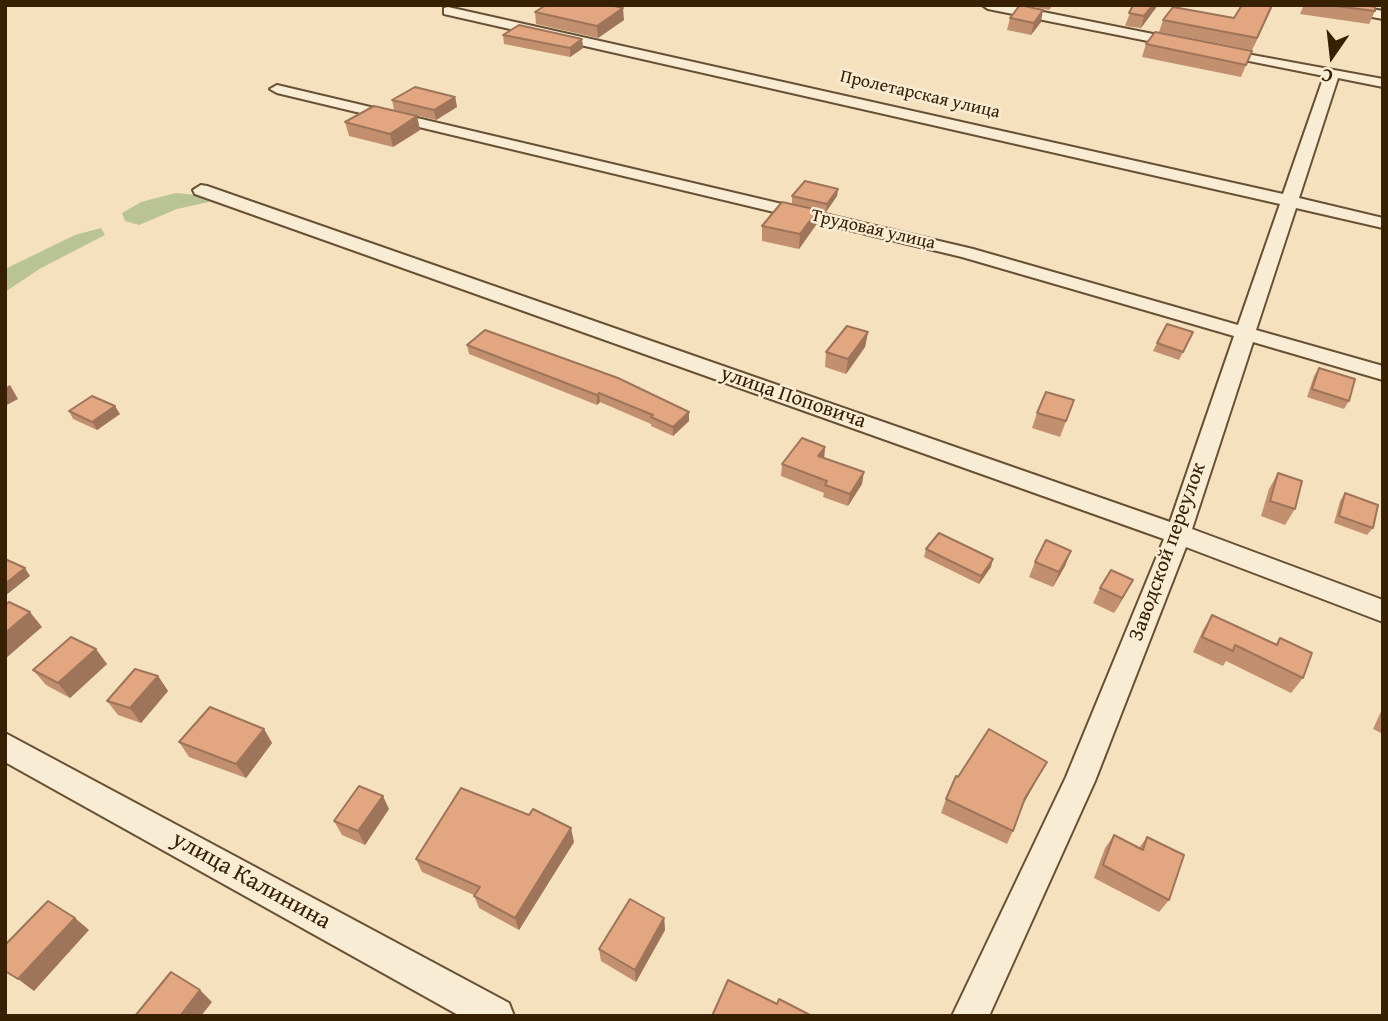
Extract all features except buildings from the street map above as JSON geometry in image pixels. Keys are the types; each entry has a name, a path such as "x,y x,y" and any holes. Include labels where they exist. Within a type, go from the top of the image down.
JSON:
{"street":[{"path":"988,5 1383,83"},
{"path":"1327,5 1383,15"},
{"name":"Пролетарская улица","path":"448,11 1091,153 1383,223"},
{"name":"Заводской переулок","path":"970,1016 1080,781 1178,534 1332,74"},
{"name":"Трудовая улица","path":"277,89 967,253 1383,373"},
{"name":"улица Поповича","path":"201,190 1178,534 1383,611"},
{"name":"улица Калинина","path":"5,746 496,1016"}],"green space":[{"path":"176,193 206,196 209,202 177,209 139,225 125,221 122,213 141,202"},
{"path":"101,228 105,235 41,268 5,292 5,269 75,235"}]}
